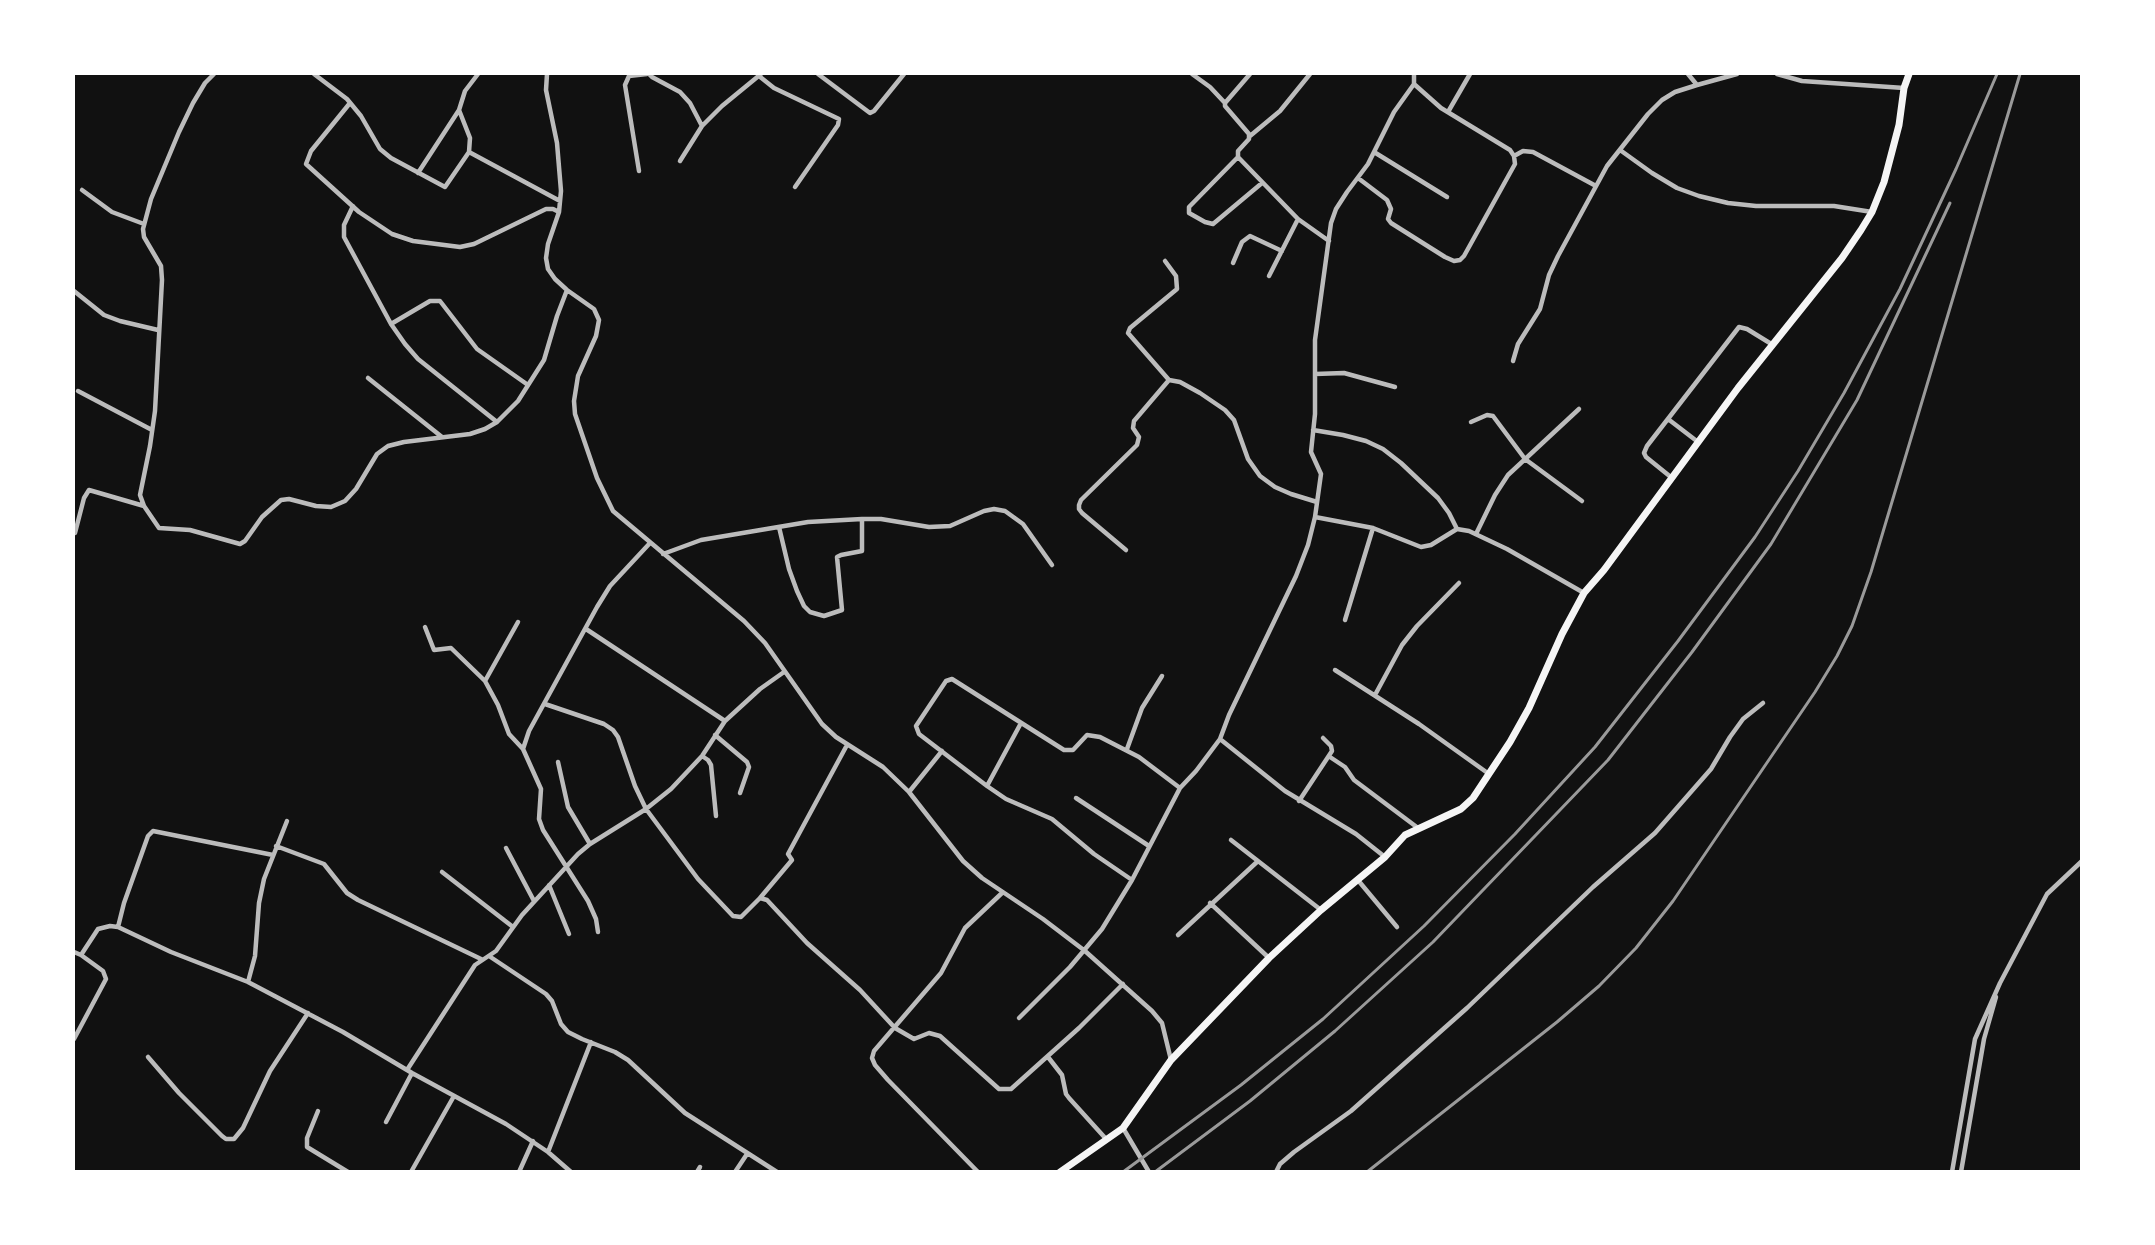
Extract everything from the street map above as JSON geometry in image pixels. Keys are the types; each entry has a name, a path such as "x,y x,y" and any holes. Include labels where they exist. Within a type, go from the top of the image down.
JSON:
{"main road":[{"path":"1060,1172 1123,1128 1172,1060 1269,958 1321,910 1385,857 1405,835 1461,808 1473,798 1529,708 1562,634 1584,593 1604,570 1698,442 1842,258 1872,212 1899,125 1904,88 1909,74"}],"street":[{"path":"214,74 205,83 179,132 151,199 144,224 144,237 161,266 162,280 152,430 140,495 144,506 159,528 190,530 240,544 262,517 281,500 289,499 316,506 332,507 345,501 357,489 367,468 382,450 404,442 470,434 485,429 497,422 518,401 544,360 567,290"},
{"path":"315,74 350,103 361,116 380,149 391,158 445,188 469,152 470,138 459,110"},
{"path":"418,173 459,110 465,91 478,74"},
{"path":"548,74 546,90 557,143 560,201 546,258 548,269 555,279 594,309 599,320 599,328 576,382 574,401 575,414 605,497 613,511 744,621 765,644 822,724 847,744 883,767 909,792 963,861 1002,893 1085,951 1152,1011 1162,1023 1172,1060"},
{"path":"639,171 625,85 629,76 648,74 680,92 690,103 702,126"},
{"path":"818,74 870,113 904,74"},
{"path":"1192,74 1210,87 1225,103 1250,136"},
{"path":"1225,103 1250,74"},
{"path":"1310,74 1280,111 1250,136 1238,151 1238,157 1298,219 1329,240"},
{"path":"1019,1018 1085,951 1102,928 1132,880 1180,788 1220,739 1229,715 1296,576 1308,545 1315,517 1321,474 1311,452 1317,329 1331,223 1336,209 1358,178 1394,112 1414,84 1414,74"},
{"path":"1448,112 1470,74"},
{"path":"1688,74 1697,85"},
{"path":"1513,361 1518,344 1540,309 1558,256 1596,186 1648,114 1662,99 1675,92 1737,74"},
{"path":"1777,74 1802,81 1904,88"},
{"path":"680,161 702,126 722,105 760,75 774,88 839,120 838,125 795,188"},
{"path":"1358,178 1388,200 1391,209 1388,219 1391,223 1445,257 1454,261 1464,256 1515,164 1514,156 1510,150 1448,112 1414,84"},
{"path":"350,103 311,151 306,164 352,206 377,226 392,234 412,241 460,247 474,244 546,209 559,212"},
{"path":"1620,150 1677,188 1699,196 1728,203 1756,206 1834,206 1872,212"},
{"path":"1514,156 1523,151 1533,152 1596,186"},
{"path":"469,152 560,201"},
{"path":"1374,152 1447,197"},
{"path":"1238,157 1189,207 1189,213 1213,224 1262,183"},
{"path":"82,190 112,212 144,224"},
{"path":"352,206 344,225 344,237 391,324 417,359 497,422"},
{"path":"1269,276 1298,219"},
{"path":"1233,263 1242,242 1250,236 1282,251"},
{"path":"1165,261 1176,276 1177,289 1130,328 1129,336 1169,380 1180,382 1200,393 1234,420 1248,459 1260,477 1275,487 1317,502"},
{"path":"74,291 104,315 158,330"},
{"path":"391,324 430,301 440,301 477,349 528,385"},
{"path":"1672,478 1646,457 1644,453 1647,446 1739,327 1747,329 1773,345"},
{"path":"1315,374 1344,373 1395,387"},
{"path":"368,378 442,437"},
{"path":"1126,550 1082,513 1079,505 1137,445 1139,437 1133,428 1134,421 1169,380"},
{"path":"78,392 152,430"},
{"path":"1476,534 1495,495 1508,475 1579,409"},
{"path":"1471,422 1487,415 1493,416 1525,459 1581,501"},
{"path":"1668,419 1698,442"},
{"path":"1313,430 1366,441 1383,449 1438,498 1449,513 1457,530"},
{"path":"75,533 86,493 89,490 144,506"},
{"path":"663,554 701,540 808,522 881,519 929,527 950,526 994,509 1005,511 1023,524 1052,566"},
{"path":"1315,517 1373,528 1426,547 1463,529 1507,549 1584,593"},
{"path":"779,527 789,569 804,606 810,612 824,616 842,609 837,557 862,551 862,519"},
{"path":"1345,620 1373,528"},
{"path":"523,749 529,731 610,586 650,543"},
{"path":"1375,696 1402,645 1417,626 1459,583"},
{"path":"485,681 518,622"},
{"path":"424,627 434,650 447,647 454,650 485,681 498,705 509,734 523,749 541,789 540,819 543,830 588,901 596,919 598,932"},
{"path":"586,629 725,721"},
{"path":"1335,670 1419,724 1489,775"},
{"path":"386,1122 409,1072 468,974 481,959 496,951 534,901 590,844 646,809 671,789 702,756 725,721 759,689 784,672"},
{"path":"1127,749 1142,708 1162,676"},
{"path":"1132,880 1094,854 1052,819 1006,799 987,786 919,734 916,726 946,681 956,680 1021,723 1069,751 1073,750 1087,735 1100,737 1127,749 1180,788"},
{"path":"1276,1172 1280,1164 1351,1111 1467,1008 1593,887 1655,833 1711,769 1743,719 1763,703"},
{"path":"545,704 604,724 613,730 618,737 635,786 646,809 698,879 733,916 741,917 792,860 788,854 847,744"},
{"path":"987,786 1021,723"},
{"path":"715,735 747,762 749,767 740,793"},
{"path":"1299,801 1330,757 1331,746 1323,738"},
{"path":"1220,739 1299,801 1356,834 1385,857"},
{"path":"909,792 942,752"},
{"path":"702,756 711,765 716,816"},
{"path":"1330,757 1345,767 1354,780 1418,828"},
{"path":"558,762 568,807 590,844"},
{"path":"1076,798 1149,846"},
{"path":"248,982 255,956 259,903 264,879 287,821"},
{"path":"118,927 124,903 148,836 153,831 273,855"},
{"path":"1231,840 1321,910"},
{"path":"276,846 324,864 347,893 358,900 481,959"},
{"path":"506,848 534,901"},
{"path":"1178,935 1258,861"},
{"path":"1952,1172 1975,1039 2000,983 2047,894 2082,861"},
{"path":"442,872 513,927"},
{"path":"1357,879 1397,927"},
{"path":"549,885 569,934"},
{"path":"978,1172 875,1065 872,1058 874,1050 942,973 965,928 1002,893"},
{"path":"760,898 767,900 807,943 860,990 895,1028 914,1039 929,1033 940,1036 993,1085 1005,1090 1011,1089 1048,1057 1123,984"},
{"path":"1210,903 1269,958"},
{"path":"81,955 98,929 118,927 171,952 248,982 308,1012 409,1072 533,1141 571,1172"},
{"path":"74,952 103,971 106,979 74,1039"},
{"path":"489,956 546,994 568,1032 628,1060 685,1113 777,1172"},
{"path":"1961,1172 1984,1039 2000,983"},
{"path":"148,1057 179,1093 222,1136 226,1139 234,1139 243,1128 270,1071 308,1012"},
{"path":"548,1152 591,1042"},
{"path":"1048,1057 1062,1075 1066,1094 1107,1140"},
{"path":"411,1172 454,1096"},
{"path":"318,1111 307,1138 307,1147 348,1172"},
{"path":"1123,1128 1149,1172"},
{"path":"519,1172 533,1141"},
{"path":"735,1172 747,1154"}],"railway":[{"path":"1123,1172 1241,1085 1323,1019 1424,926 1515,834 1595,747 1755,537 1798,471 1844,393 1900,289 1997,74"},
{"path":"1367,1172 1557,1022 1599,986 1636,948 1673,901 1837,656 1852,626 1871,572 2020,74"},
{"path":"1155,1172 1250,1101 1335,1031 1433,942 1608,760 1692,652 1771,544 1857,400 1950,203"}]}
